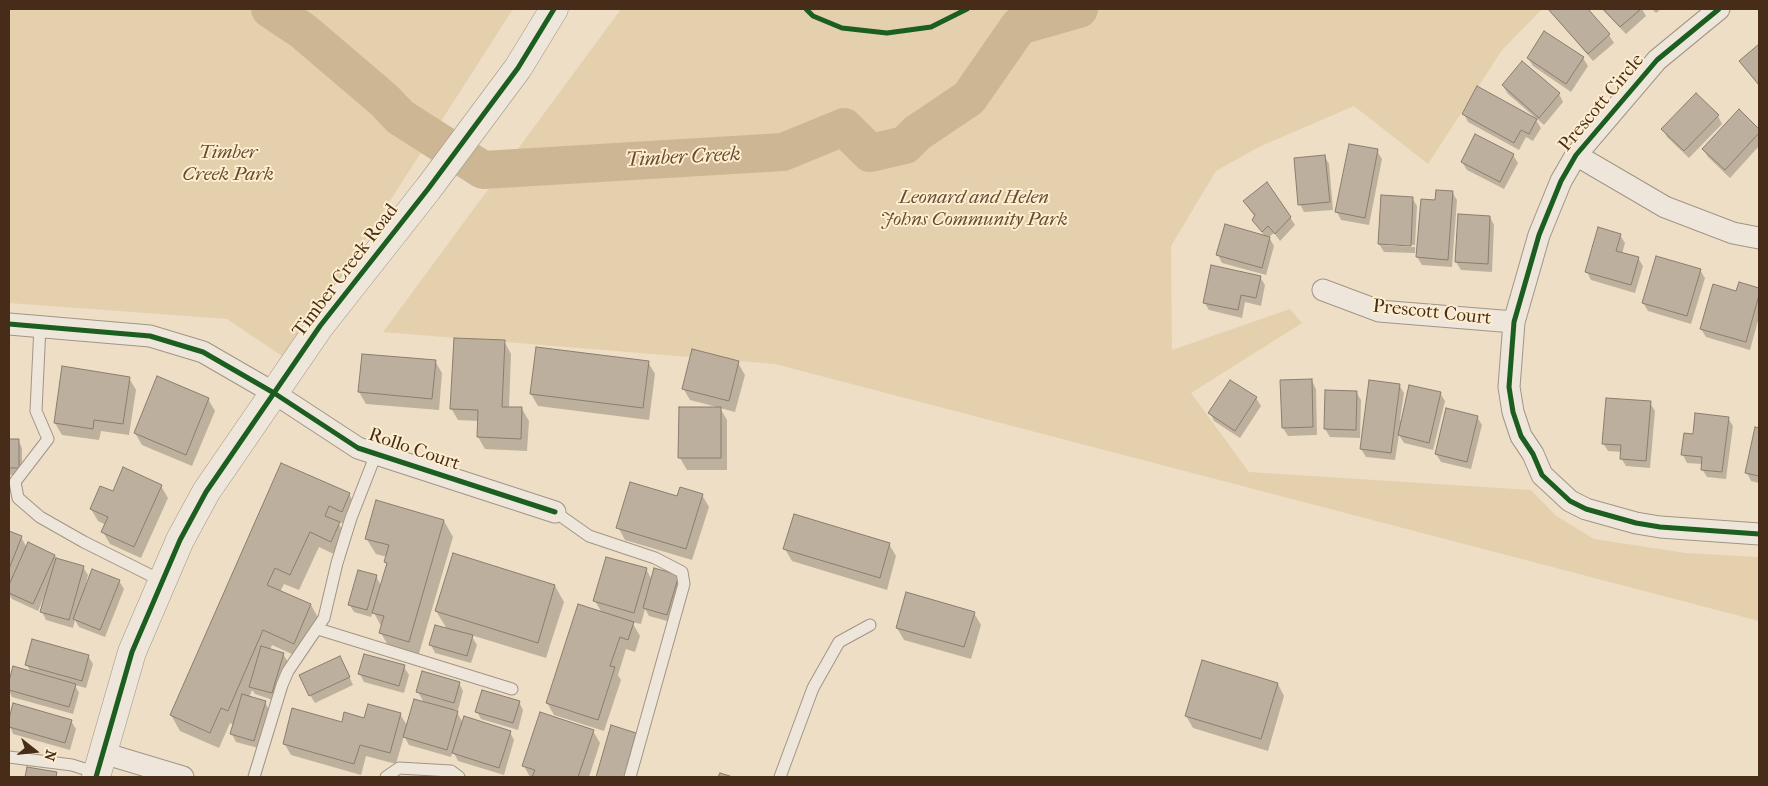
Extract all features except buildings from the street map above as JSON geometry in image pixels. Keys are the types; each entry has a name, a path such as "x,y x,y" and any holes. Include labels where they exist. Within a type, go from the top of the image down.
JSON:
{"street":[{"name":"Prescott Circle","path":"1719,9 1657,60 1576,155 1561,181 1538,235 1514,322 1509,387 1513,412 1520,436 1533,454 1542,475 1570,501 1586,509 1636,523 1660,527 1759,534"},
{"name":"Timber Creek Road","path":"98,768 132,652 180,540 206,492 320,326 428,189 518,68 556,11"},
{"path":"1576,155 1665,207 1733,233 1759,238"},
{"name":"Prescott Court","path":"1324,290 1379,311 1514,322"},
{"name":"Rollo Court","path":"9,324 150,336 203,352 274,393 358,448 555,512"},
{"path":"98,768 178,776"}],"lane":[{"path":"40,326 36,411 48,439 15,482 18,498 40,517 84,542 162,581"},
{"path":"254,777 282,684 288,671 324,618 337,563 351,518 376,454"},
{"path":"555,512 589,536 655,558 682,572 684,584 630,777"},
{"path":"780,777 814,688 839,642 870,625"},
{"path":"318,629 512,689"},
{"path":"9,757 98,768"},
{"path":"386,777 399,768 451,771 459,777"}],"path":[{"path":"806,9 813,16 842,28 887,33 931,27 967,9"}],"green space":[{"name":"Timber Creek Park","path":"9,9 513,9 288,360 227,319 9,303"},
{"name":"Leonard and Helen Johns Community Park","path":"621,9 1542,9 1502,50 1428,164 1354,106 1259,147 1216,171 1171,246 1172,350 1290,309 1302,323 1191,393 1249,472 1531,490 1555,515 1594,539 1686,553 1759,557 1759,621 775,364 383,332"}],"waterway":[{"name":"Timber Creek","path":"270,9 303,31 385,101 400,117 483,170 783,152 844,127 870,153 905,145 917,133 969,98 1019,26 1079,9"}],"cycle path":[{"path":"96,777 132,652 180,540 206,492 320,326 428,189 518,68 554,9"},
{"path":"806,9 813,16 842,28 887,33 931,27 967,9"},
{"path":"1719,9 1657,60 1576,155 1561,181 1539,235 1514,322 1509,387 1513,412 1521,436 1533,454 1542,475 1570,501 1586,509 1636,523 1660,527 1759,534"},
{"path":"9,324 150,336 203,352 274,393 358,448 555,512"}]}
